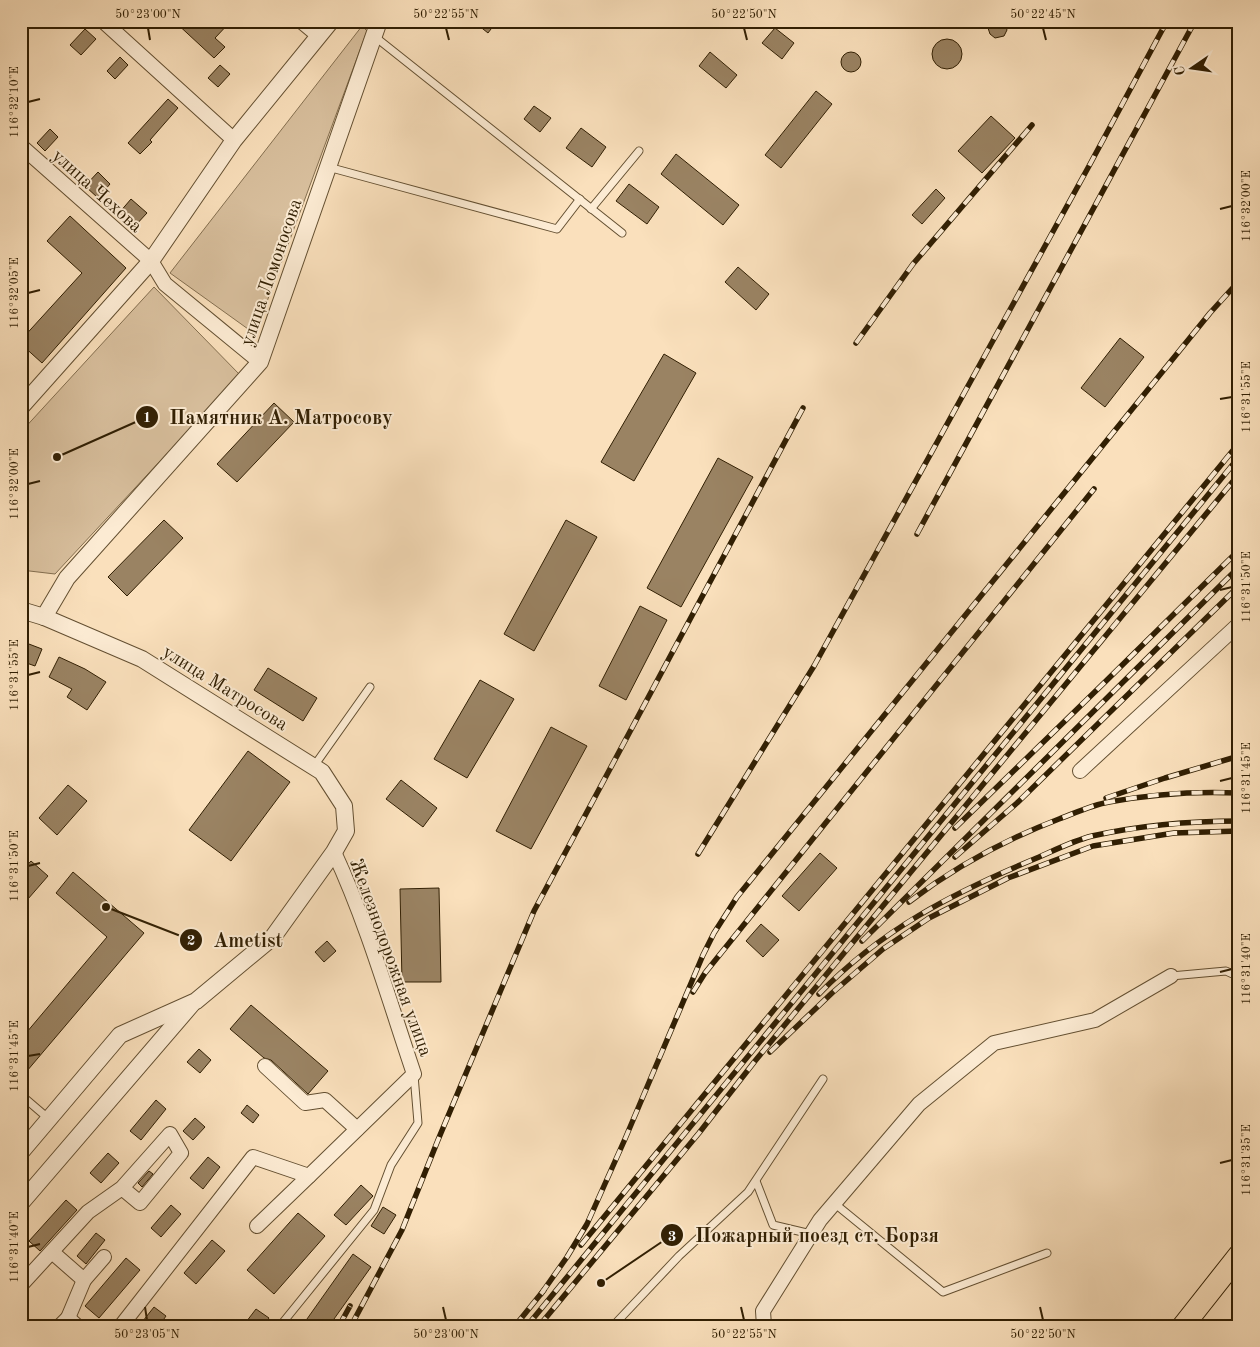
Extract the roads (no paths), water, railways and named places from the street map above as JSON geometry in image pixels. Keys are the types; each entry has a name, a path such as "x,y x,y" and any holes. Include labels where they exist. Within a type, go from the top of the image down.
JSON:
{"main road":[{"path":"1183,1326 1239,1255"}],"street":[{"path":"103,21 234,140"},
{"path":"302,21 319,36"},
{"path":"21,407 150,261 234,140 331,21"},
{"name":"улица Ломоносова","path":"44,617 67,578 260,362 376,29"},
{"name":"улица Чехова","path":"21,146 150,261 165,284 260,362"},
{"name":"улица Матросова","path":"21,610 44,617 142,659 322,772 344,806 346,830 334,852 273,937 196,1001"},
{"path":"1080,771 1239,624"},
{"name":"Железнодорожная улица","path":"257,1226 414,1074 370,941 334,852"},
{"path":"764,1326 762,1311 820,1220 919,1104 994,1043 1096,1020 1171,976"},
{"path":"21,1152 120,1035 196,1001"},
{"path":"21,1203 196,1001"},
{"path":"265,1066 305,1103 324,1100 357,1129"},
{"path":"21,1285 88,1212 122,1188 170,1134 181,1153 140,1203 122,1188"},
{"path":"121,1326 253,1157 309,1176"},
{"path":"52,1252 84,1280"},
{"path":"68,1323 84,1280 104,1257"}],"lane":[{"path":"376,29 622,233"},
{"path":"592,209 639,150"},
{"path":"328,167 557,228 580,199"},
{"path":"313,766 370,687"},
{"path":"1171,976 1226,971 1239,977"},
{"path":"280,1326 374,1210 391,1164 418,1123 414,1074"},
{"path":"613,1326 679,1256 748,1192 823,1079"},
{"path":"21,1095 49,1119"},
{"path":"756,1181 774,1225 811,1234"},
{"path":"834,1204 943,1292 1047,1253"}],"railway":[{"path":"698,854 814,666 1167,21"},
{"path":"917,534 1195,21"},
{"path":"856,343 913,264 1032,125"},
{"path":"541,1294 587,1224 703,955 714,933 737,897 1210,313 1239,281"},
{"path":"351,1326 402,1230 534,911 803,408"},
{"path":"581,1245 1239,443"},
{"path":"527,1326 1239,457"},
{"path":"539,1326 1239,474"},
{"path":"693,992 705,973 1094,489"},
{"path":"955,828 1239,550"},
{"path":"862,941 1239,567"},
{"path":"955,857 1017,803 1239,586"},
{"path":"1106,798 1239,756"},
{"path":"909,902 944,877 999,845 1090,807 1109,802 1157,795 1206,792 1239,793"},
{"path":"819,994 867,951 892,932 918,916 973,886 1069,844 1109,832 1184,823 1239,821"},
{"path":"770,1052 832,993 883,949 929,918 1008,878 1093,846 1174,833 1239,831"},
{"path":"515,1326 544,1290"},
{"path":"339,1326 350,1306"}],"place":[{"name":"Памятник А. Матросову","path":"57,457"},
{"name":"Ametist","path":"106,907"},
{"name":"Пожарный поезд ст. Борзя","path":"601,1283"}]}
